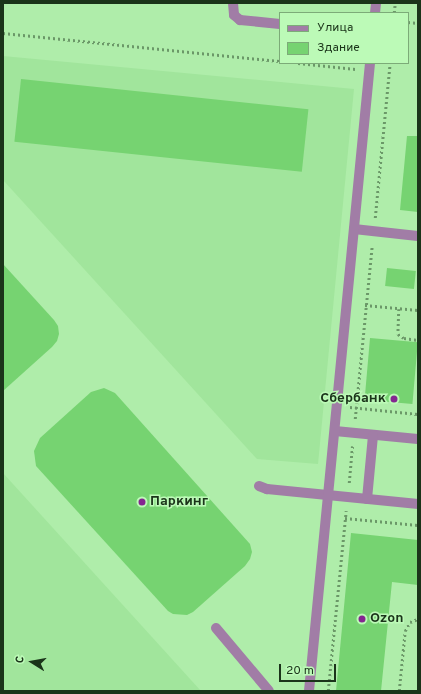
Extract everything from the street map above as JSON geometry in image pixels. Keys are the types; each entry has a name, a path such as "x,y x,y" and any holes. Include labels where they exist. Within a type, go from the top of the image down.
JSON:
{"lane":[{"path":"233,3 234,15 240,20 279,24"},
{"path":"309,691 370,67"},
{"path":"354,229 418,236"},
{"path":"334,431 418,440"},
{"path":"367,499 373,435"},
{"path":"259,486 267,489 418,504"},
{"path":"216,628 269,691"}],"path":[{"path":"3,34 279,61"},
{"path":"316,64 370,67"},
{"path":"328,691 390,64"},
{"path":"347,304 418,310"},
{"path":"399,309 398,334 404,338 418,340"},
{"path":"337,406 418,414"},
{"path":"345,518 418,525"},
{"path":"399,691 405,630 410,622 418,619"}],"shaded area":[{"path":"3,56 354,89 318,464 257,459 3,180"},
{"path":"3,473 201,691 3,691"}],"building":[{"path":"21,79 308,109 302,172 14,142"},
{"path":"407,136 418,136 418,212 400,210"},
{"path":"3,264 54,320 58,326 59,334 57,341 52,347 3,391"},
{"path":"387,268 416,271 414,289 385,286"},
{"path":"370,338 418,342 412,404 365,400"},
{"name":"Паркинг","path":"104,388 115,393 250,544 252,552 250,559 245,566 193,612 187,615 173,614 168,611 36,466 34,451 40,438 91,392"},
{"path":"351,533 418,540 418,585 392,582 381,691 336,691"}],"place":[{"name":"Сбербанк","path":"394,399"},
{"name":"Паркинг","path":"142,502"},
{"name":"Ozon","path":"362,619"}]}
